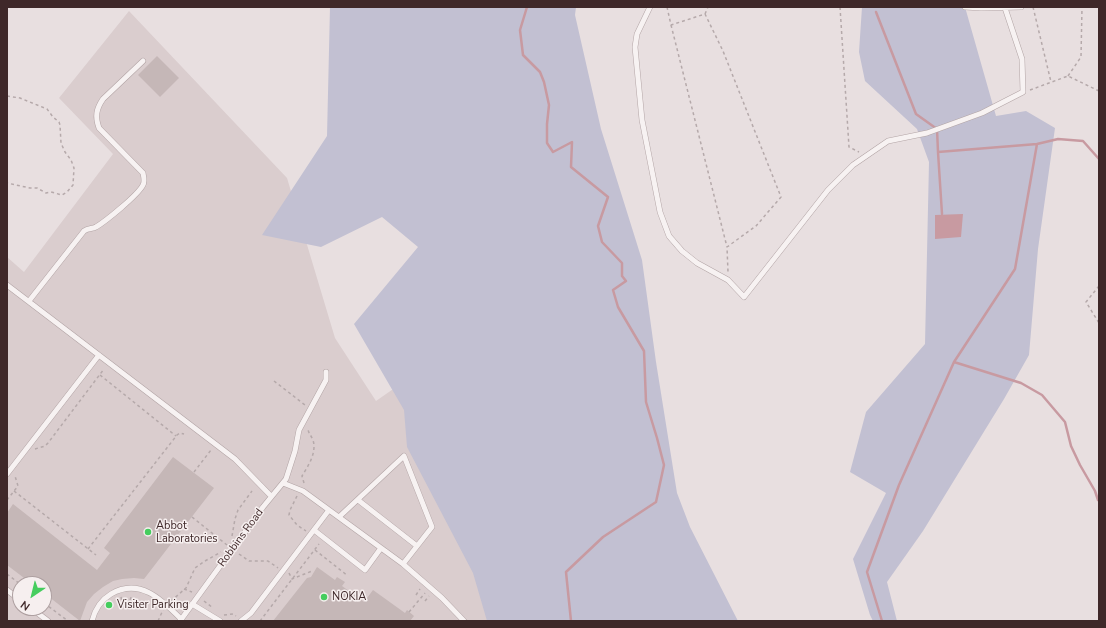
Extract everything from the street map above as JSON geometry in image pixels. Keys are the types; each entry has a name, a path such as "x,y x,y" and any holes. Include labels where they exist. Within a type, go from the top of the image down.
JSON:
{"lane":[{"path":"650,7 637,34 635,47 642,120 660,212 669,236 682,251 697,263 728,280 744,297 828,190 853,165 888,140 927,133 970,118 1023,92 1022,59 1005,8"},
{"path":"965,7 1021,7"},
{"path":"29,301 84,231 88,228 94,228 105,220 143,185 143,173 99,128 96,117 99,105 103,99 143,61"},
{"path":"7,285 236,459 271,496"},
{"path":"7,474 99,355"},
{"name":"Robbins Road","path":"180,620 271,496 286,479 295,451 299,430 326,380 326,372"},
{"path":"339,518 404,456 432,527 403,564"},
{"path":"283,482 303,491 403,564 442,598 464,621"},
{"path":"358,500 417,546"},
{"path":"239,619 251,613 329,510"},
{"path":"314,530 365,570 381,548"},
{"path":"92,621 98,605 107,596 116,591 128,588 137,588 154,595 180,620"},
{"path":"192,604 220,621"}],"path":[{"path":"667,7 727,247 728,280"},
{"path":"671,25 705,14 708,7"},
{"path":"840,7 849,147 866,156"},
{"path":"1033,7 1051,82"},
{"path":"1023,92 1068,76 1081,57 1082,7"},
{"path":"705,14 723,51 781,197 756,226 727,247"},
{"path":"1068,76 1099,90"},
{"path":"7,96 30,101 50,112 59,122 60,143 72,160 74,168 73,185 62,195 51,192 46,193 37,188 7,183"},
{"path":"1099,286 1086,302 1099,323"},
{"path":"32,451 45,446 48,443 104,369"},
{"path":"100,376 176,436"},
{"path":"274,381 307,406"},
{"path":"305,485 302,480 302,476 311,461 314,446 308,433 310,424"},
{"path":"88,549 176,436 180,433 184,434"},
{"path":"194,472 211,450"},
{"path":"7,500 18,486 15,474"},
{"path":"14,491 96,555"},
{"path":"232,540 238,510 252,492"},
{"path":"297,495 290,510 289,516 297,525 306,531"},
{"path":"170,602 184,589 195,568 205,560 220,554 228,545 192,517"},
{"path":"260,621 320,542"},
{"path":"315,550 348,576"},
{"path":"308,552 310,556"},
{"path":"239,554 249,561 268,561 278,568"},
{"path":"302,560 304,564"},
{"path":"296,568 298,572"},
{"path":"292,579 312,571"},
{"path":"288,572 292,579"},
{"path":"184,589 194,593"},
{"path":"416,595 420,589"},
{"path":"130,600 132,593"},
{"path":"409,612 425,593"},
{"path":"425,601 429,596"},
{"path":"204,601 215,609"},
{"path":"52,609 68,621"},
{"path":"158,621 164,609"},
{"path":"55,616 58,613"},
{"path":"220,613 225,615 233,614 239,619"}],"shaded area":[{"path":"330,7 576,7 575,15 601,129 642,260 656,362 677,493 690,527 738,621 487,621 473,573 407,447 404,410 354,324 418,247 382,217 321,247 262,235 327,136"},
{"path":"862,7 965,7 996,116 1026,111 1055,128 1038,249 1029,355 1004,399 923,531 887,582 897,621 873,621 853,559 886,493 850,472 866,412 925,344 929,162 917,129 865,81 859,52"},
{"path":"129,11 287,178 335,338 376,401 409,378 548,621 7,621 7,257 24,272 113,154 59,98"},
{"path":"963,214 961,237 935,239 935,215"}],"building":[{"path":"157,56 179,78 160,97 138,75"},
{"name":"Abbot Laboratories","path":"173,457 214,488 144,579 122,579 113,581 103,587 87,602 80,621 52,599 52,576 21,576 7,565 7,513 13,504 97,570 110,553 104,548"},
{"name":"NOKIA","path":"317,567 335,580 337,577 345,582 342,586 364,602 373,590 405,613 407,610 414,616 410,621 273,621 307,578 311,577"}],"waterway":[{"path":"527,7 520,30 523,55 540,72 544,82 549,105 547,143 553,152 572,142 571,167 608,197 598,226 602,242 622,263 622,276 626,281 613,290 618,307 644,351 646,402 664,465 656,502 603,537 566,572 571,621"},
{"path":"876,12 916,114 937,129 938,152 1037,144 1015,269 954,362 899,485 867,572 882,621"},
{"path":"1037,144 1058,139 1083,141 1099,159"},
{"path":"938,152 942,214"},
{"path":"954,362 1021,383 1042,395 1065,422 1071,446 1099,500"}],"place":[{"name":"Abbot Laboratories","path":"148,532"},
{"name":"NOKIA","path":"324,597"},
{"name":"Visiter Parking","path":"109,605"}]}
